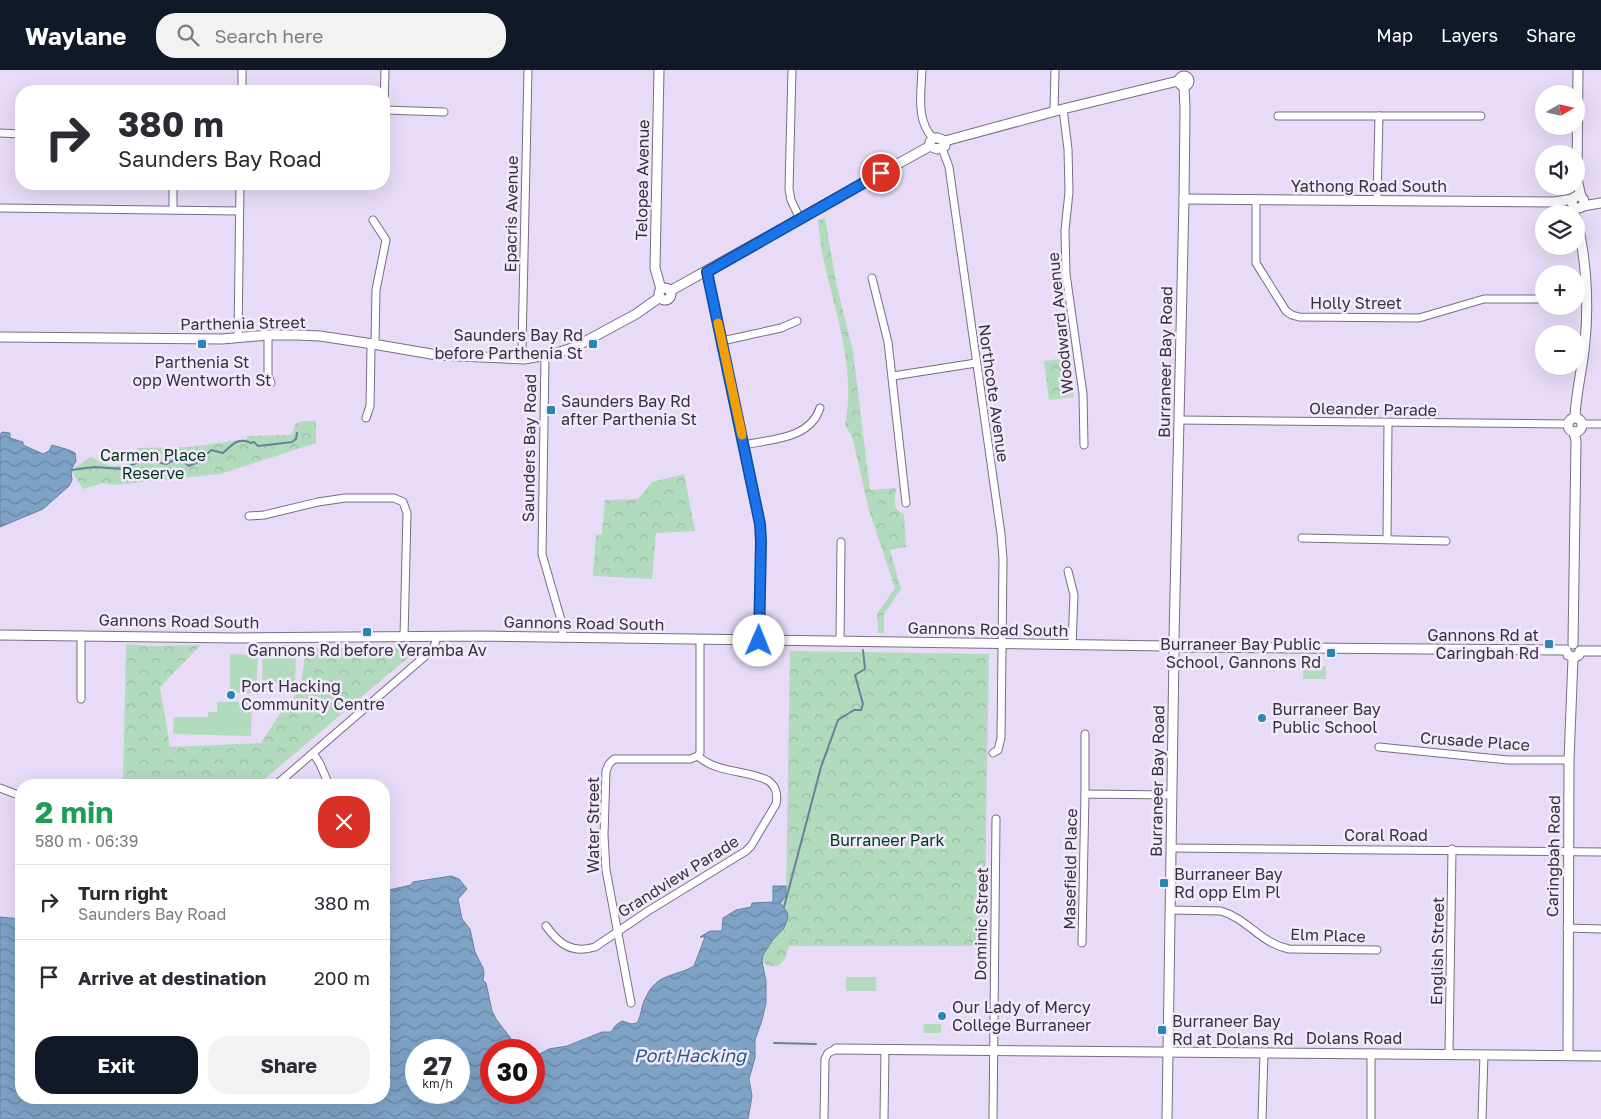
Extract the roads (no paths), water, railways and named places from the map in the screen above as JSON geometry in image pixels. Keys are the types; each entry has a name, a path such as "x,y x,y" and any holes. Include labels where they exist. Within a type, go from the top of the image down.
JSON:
{"street":[{"path":"242,70 242,85"},
{"path":"385,70 385,85"},
{"name":"Epacris Avenue","path":"524,359 528,70"},
{"name":"Telopea Avenue","path":"659,70 655,268 664,293"},
{"path":"792,70 789,189 791,200 800,219"},
{"path":"922,70 922,118 932,142 938,138 944,144 1059,110 1182,78"},
{"name":"Woodward Avenue","path":"1055,70 1059,110 1068,149 1069,184 1065,245 1066,274 1083,394 1084,445"},
{"path":"1577,145 1578,70"},
{"name":"Burraneer Bay Road","path":"1174,639 1184,199 1185,108 1182,78"},
{"path":"390,110 444,112"},
{"path":"1278,116 1481,116"},
{"path":"1377,200 1379,116"},
{"path":"0,133 15,134"},
{"name":"Saunders Bay Road","path":"562,638 563,627 542,554 545,356 566,350 594,338 636,314 664,293 707,272 932,142"},
{"name":"Northcote Avenue","path":"944,144 949,167 1001,534 1002,643"},
{"path":"173,190 173,210"},
{"path":"238,338 240,190"},
{"name":"Yathong Road South","path":"1184,199 1600,203"},
{"name":"Holly Street","path":"1256,200 1256,263 1286,311 1292,315 1419,318 1484,299 1535,299"},
{"path":"0,208 239,211"},
{"path":"366,418 370,406 371,348 375,341 376,290 386,240 374,220"},
{"path":"707,272 744,445 760,533 759,641"},
{"path":"872,278 884,326 892,376 906,503"},
{"path":"1575,417 1585,339 1583,315"},
{"path":"722,341 781,328 797,321"},
{"path":"268,335 268,375 272,383"},
{"name":"Parthenia Street","path":"0,337 222,339 268,335 320,336 437,355 524,359 545,356"},
{"path":"892,376 976,363"},
{"path":"744,445 795,434 804,430 813,423 820,408"},
{"path":"1575,417 1580,419 1582,424 1580,430 1574,432 1570,430 1568,424 1570,419 1575,417"},
{"name":"Oleander Parade","path":"1178,420 1568,424"},
{"path":"1387,539 1388,423"},
{"path":"1582,424 1601,424"},
{"name":"Caringbah Road","path":"1568,1055 1569,760 1576,441 1574,432"},
{"path":"249,516 264,515 318,502 345,498 394,498 403,502 407,513 404,636"},
{"path":"1302,538 1446,541"},
{"path":"840,642 841,542"},
{"path":"1068,571 1074,595 1072,645"},
{"name":"Gannons Road South","path":"0,635 237,638 404,636 1166,646"},
{"path":"80,699 81,635"},
{"path":"283,779 431,651 437,637"},
{"path":"698,756 700,753 700,640"},
{"path":"1177,650 1178,641 1170,640 1166,646 1169,652 1177,650 1571,650 1579,655 1580,651 1601,651"},
{"path":"998,752 1002,643"},
{"name":"Burraneer Bay Road","path":"1167,1119 1172,796 1177,650"},
{"name":"Masefield Place","path":"1082,944 1085,734"},
{"name":"Crusade Place","path":"1379,747 1508,760 1569,760"},
{"path":"313,753 326,779"},
{"name":"Water Street","path":"631,1003 607,882 605,859 606,771 614,759 690,759 698,756"},
{"name":"Grandview Parade","path":"546,926 555,939 574,949 585,950 595,947 618,930 746,851 751,846 776,804 776,789 768,781 710,764 698,756"},
{"path":"0,788 15,794"},
{"name":"Masefield Place","path":"1085,794 1172,796"},
{"name":"Dominic Street","path":"993,1119 996,819"},
{"name":"Coral Road","path":"1171,848 1452,849 1569,853 1601,852"},
{"name":"English Street","path":"1449,1054 1452,849"},
{"name":"Elm Place","path":"1170,910 1221,911 1229,913 1277,946 1289,949 1377,950"},
{"path":"1568,928 1601,929"},
{"path":"824,1119 825,1059 828,1053 836,1049"},
{"name":"Dolans Road","path":"836,1049 1601,1056"},
{"path":"884,1119 885,1049"},
{"path":"1262,1119 1264,1053"},
{"path":"1371,1053 1371,1119"},
{"path":"1482,1119 1484,1054"}],"water":[{"path":"2,432 10,433 10,438 23,442 23,445 43,454 49,451 52,445 69,450 75,453 76,461 71,470 72,480 69,486 43,509 0,527 0,435"},
{"name":"Port Hacking","path":"451,876 459,879 467,889 458,899 462,919 470,929 475,952 483,968 483,980 486,983 492,1011 511,1039 480,1039 480,1104 545,1104 545,1051 567,1046 602,1032 611,1032 622,1021 631,1024 637,1023 644,1000 655,984 694,966 705,937 700,937 710,931 722,931 723,918 736,910 751,907 752,903 773,902 773,886 786,886 786,896 780,903 787,912 788,918 784,928 763,955 762,961 766,981 766,1003 755,1040 755,1058 749,1079 752,1096 748,1119 0,1119 0,917 15,918 15,1104 390,1104 390,890 411,885 413,882"}],"waterway":[{"path":"71,470 94,467 123,469 149,457 166,464 174,460 182,461 189,466 200,461 211,450 223,453 239,441 254,442 258,446 292,442 296,439 297,433"},
{"path":"784,907 821,767 838,720 854,710 861,710 863,704 855,675 865,669 863,650"},
{"path":"774,1043 816,1044"}],"place":[{"name":"Parthenia St opp Wentworth St","path":"202,344"},
{"name":"Saunders Bay Rd before Parthenia St","path":"593,344"},
{"name":"Saunders Bay Rd after Parthenia St","path":"551,410"},
{"name":"Gannons Rd before Yeramba Av","path":"367,632"},
{"name":"Gannons Rd at Caringbah Rd","path":"1549,644"},
{"name":"Burraneer Bay Public School, Gannons Rd","path":"1331,653"},
{"name":"Port Hacking Community Centre","path":"231,695"},
{"name":"Burraneer Bay Public School","path":"1262,718"},
{"name":"Burraneer Bay Rd opp Elm Pl","path":"1164,883"},
{"name":"Our Lady of Mercy College Burraneer","path":"942,1016"},
{"name":"Burraneer Bay Rd at Dolans Rd","path":"1162,1030"}],"park label":[{"name":"Carmen Place Reserve","path":"153,464"},
{"name":"Burraneer Park","path":"887,840"}]}
